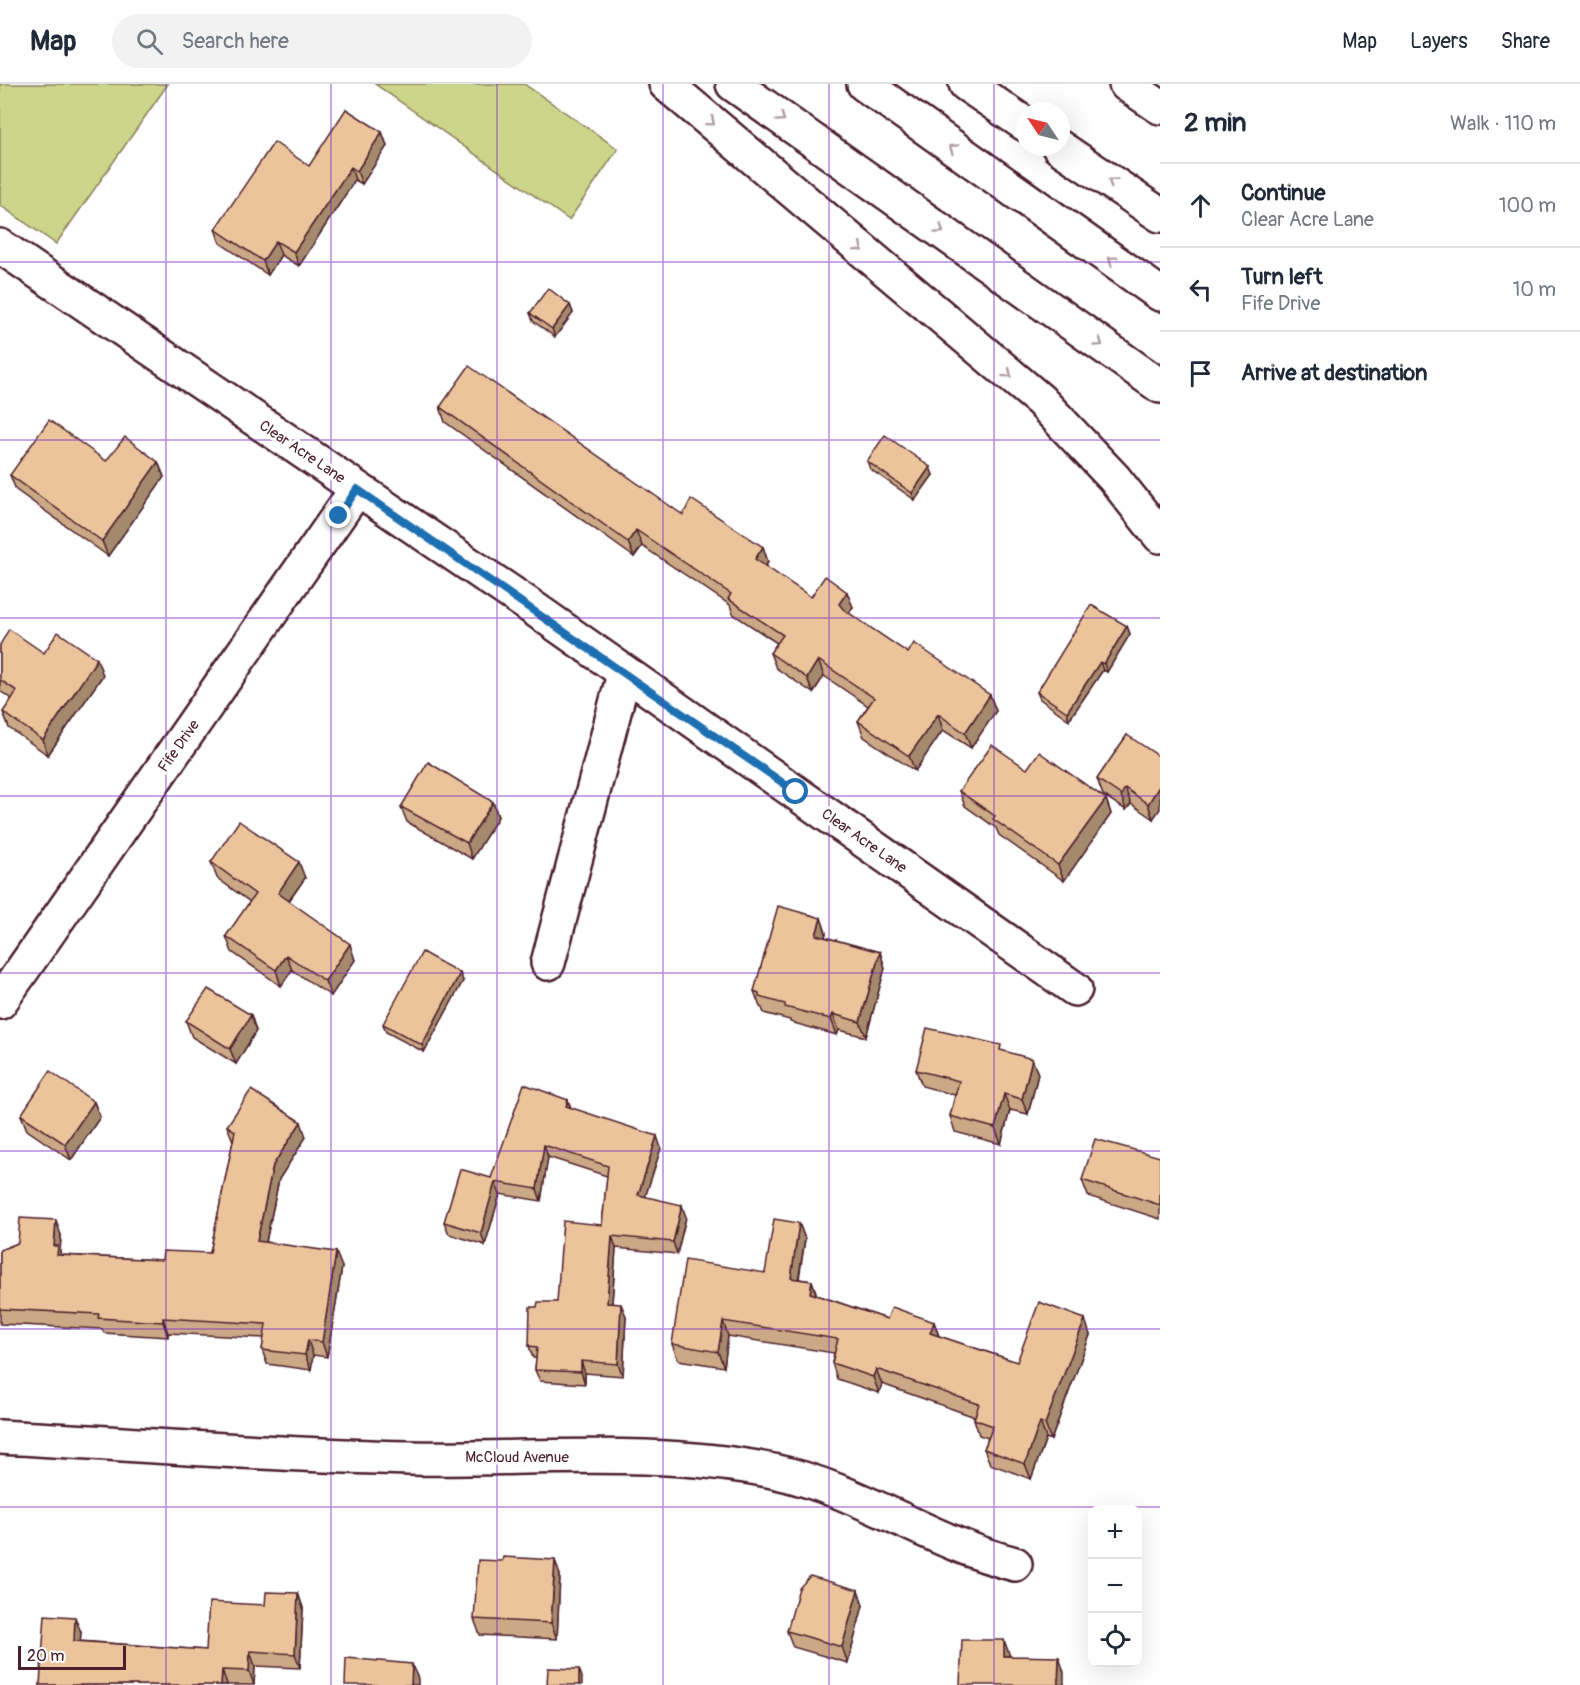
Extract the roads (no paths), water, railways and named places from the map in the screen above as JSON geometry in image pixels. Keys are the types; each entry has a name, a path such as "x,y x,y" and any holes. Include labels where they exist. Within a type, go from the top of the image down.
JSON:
{"main road":[{"path":"666,84 1040,400 1114,478 1160,536"},
{"path":"733,84 1160,386"},
{"path":"864,84 1160,294"},
{"path":"966,84 1016,118"},
{"path":"1126,84 1160,107"},
{"path":"1070,154 1160,215"},
{"name":"Clear Acre Lane","path":"0,246 357,489 1075,989"},
{"name":"Fife Drive","path":"0,1002 357,489"},
{"path":"548,963 624,674"},
{"name":"McCloud Avenue","path":"0,1437 411,1458 663,1457 712,1461 814,1480 987,1557 1015,1564"}]}
